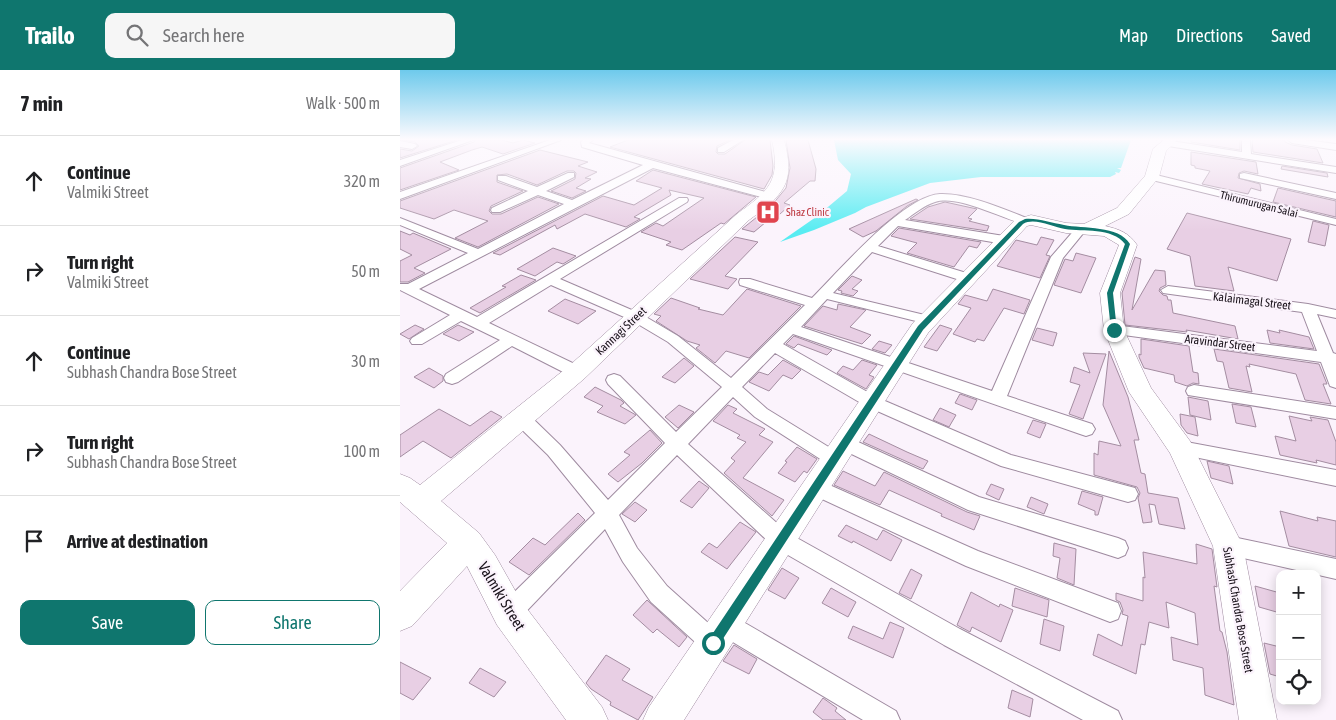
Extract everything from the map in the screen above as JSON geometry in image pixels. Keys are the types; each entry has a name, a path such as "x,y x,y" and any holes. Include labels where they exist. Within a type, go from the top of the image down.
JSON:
{"street":[{"path":"400,196 472,170"},
{"path":"485,170 573,204"},
{"path":"405,287 480,254 573,204 641,170"},
{"path":"672,170 768,196"},
{"name":"Kannagi Street","path":"410,493 521,418 577,372 768,196 782,179 783,170"},
{"path":"997,398 1057,257 1085,228 1123,211 1152,178 1154,170"},
{"path":"496,210 571,175"},
{"path":"1244,176 1336,196"},
{"name":"Thirumurugan Salai","path":"1152,178 1336,222"},
{"path":"508,613 868,247 895,222 929,200 940,197 1025,220 1034,220 1066,228 1085,228"},
{"path":"478,323 683,200"},
{"path":"662,720 920,328 1025,220"},
{"path":"895,222 1004,240"},
{"path":"401,223 480,254"},
{"name":"Subhash Chandra Bose Street","path":"1085,228 1116,235 1123,238 1128,244 1110,293 1114,330 1141,392 1181,448 1228,546 1258,720"},
{"path":"868,247 968,278"},
{"path":"551,280 636,317 673,339 761,413 839,451 975,504 1118,548"},
{"path":"745,282 928,320"},
{"path":"405,287 577,372"},
{"name":"Kalaimagal Street","path":"1168,290 1308,308 1336,314"},
{"path":"1308,308 1331,358 1336,382"},
{"path":"417,341 461,315"},
{"path":"790,328 1086,429"},
{"name":"Aravindar Street","path":"1114,330 1331,358"},
{"path":"452,378 511,340"},
{"path":"773,345 872,402 1007,461 1128,494"},
{"path":"614,380 676,444 781,540 952,637 1109,720"},
{"path":"1194,391 1336,414"},
{"path":"521,418 554,450 607,513 630,556 659,594 719,634 887,720"},
{"path":"1181,448 1336,478"},
{"path":"816,487 973,559 1110,611"},
{"name":"Valmiki Street","path":"410,493 468,543 484,565 508,613 589,720"},
{"path":"400,614 468,543"},
{"path":"1228,546 1336,569"}],"water":[{"path":"848,170 1121,170 1119,173 1115,172 1116,174 1110,177 981,177 930,183 780,242 816,217 847,191 851,174"}],"building":[{"path":"400,170 458,170 400,190"},
{"path":"484,170 592,170 597,172 585,178 591,179 576,188 586,191 572,198 551,191 575,179 576,173 574,171 567,171 537,185 507,174 497,175 497,182 523,191 491,206 489,211 492,214 501,214 538,197 559,204 478,247 455,238 488,221 454,210 434,219 400,208 400,201"},
{"path":"654,170 756,197 724,224 721,223 682,250 666,245 671,242 641,232 656,223 663,226 704,198 669,190 671,195 634,217 640,219 626,227 585,214 557,229 555,225 500,255 493,253 603,196 634,205 662,188 636,181"},
{"path":"696,170 773,170 764,189"},
{"path":"790,170 816,170 815,181 810,181 784,203 790,205 770,223 766,222 754,232 742,229 772,205 786,188"},
{"path":"1207,170 1257,170 1258,174 1244,171 1239,173 1238,178 1260,184 1261,191 1251,188 1248,194 1202,184 1210,171"},
{"path":"1289,170 1327,173 1328,177"},
{"path":"1278,188 1336,201 1336,217 1273,202"},
{"path":"916,199 918,200 907,206 876,231 863,237 849,229"},
{"path":"945,202 977,209 968,218 972,219 969,221 989,226 987,231 910,219 928,207"},
{"path":"1187,213 1291,239 1277,281 1228,267 1234,291 1195,286 1190,256 1167,249"},
{"path":"1313,221 1329,225 1325,246 1308,242"},
{"path":"899,228 981,242 977,248 969,246 954,267 907,253 917,243 891,236"},
{"path":"400,231 410,235 413,233 451,249 414,268 425,273 408,282 400,282 400,261 412,255 400,249"},
{"path":"735,237 758,242 725,276 737,279 728,289 690,279"},
{"path":"1041,237 1054,240 1046,255 1050,256 1040,278 997,266 1016,240 1037,245"},
{"path":"553,248 576,256 563,264 557,262 535,276 517,269"},
{"path":"1076,253 1096,258 1081,293 1054,285 1065,259 1073,261"},
{"path":"1135,257 1141,259 1132,310 1155,270 1165,271 1166,285 1160,288 1159,291 1167,296 1168,300 1171,300 1173,313 1235,326 1238,339 1186,330 1187,332 1125,325 1122,293"},
{"path":"521,275 536,280 480,313 470,308 506,287 502,286"},
{"path":"852,276 862,280 852,289 858,291 853,296 841,293 842,291 838,290"},
{"path":"747,289 801,306 749,358 726,351 715,363 696,348 700,345 687,341 656,321 661,316 654,314 671,298 700,308 698,309 723,315"},
{"path":"993,289 1030,300 1024,314 1004,308 984,341 977,339 975,342 953,334 971,308 958,304 965,295 987,301"},
{"path":"565,299 596,311 578,324 548,311"},
{"path":"838,304 866,310 850,327 871,335 862,344 804,326 823,306 837,310"},
{"path":"415,325 424,329 409,339 400,334"},
{"path":"458,325 474,332 459,341 443,334"},
{"path":"940,325 952,329 937,351 924,347"},
{"path":"1037,328 1057,333 1053,346 1032,340"},
{"path":"1267,330 1280,333 1279,330 1309,337 1314,349 1270,343"},
{"path":"794,336 832,350 827,355 798,344 794,348 786,344"},
{"path":"1141,339 1189,346 1193,372 1198,373 1199,384 1193,383 1187,386 1175,382 1174,375 1144,368 1139,357 1139,354 1141,355"},
{"path":"879,341 892,345 885,353 872,349"},
{"path":"1214,349 1319,364 1327,384 1323,384 1331,404 1305,400 1296,374 1249,364 1250,367 1246,366 1252,392 1229,388 1223,362 1217,361"},
{"path":"1109,351 1128,397 1139,440 1134,440 1141,473 1145,474 1148,493 1178,498 1185,529 1159,524 1155,505 1149,504 1152,522 1143,523 1138,498 1140,493 1137,487 1094,475 1094,453 1098,455 1099,441 1121,446 1103,405"},
{"path":"1083,353 1106,354 1083,419 1069,414 1080,385 1070,382 1074,367 1090,373"},
{"path":"684,358 694,366 675,383 662,377"},
{"path":"783,360 801,370 792,379 783,375 769,391 749,382 759,372 768,375"},
{"path":"862,360 877,365 869,375 874,377 866,389 837,373 843,366 853,370"},
{"path":"429,368 443,376 443,381 434,388 414,377"},
{"path":"595,387 621,400 624,403 620,406 636,415 625,424 597,412 603,406 584,397"},
{"path":"960,394 977,400 972,410 955,403"},
{"path":"1188,397 1208,401 1211,420 1190,415"},
{"path":"1232,404 1251,407 1256,427 1236,423"},
{"path":"679,405 694,412 678,428 665,417"},
{"path":"728,405 737,409 733,413 765,429 759,435 773,442 743,478 784,500 772,516 724,473 735,461 731,458 746,442 737,438 740,435 713,421"},
{"path":"940,408 956,415 949,427 933,420"},
{"path":"439,409 470,426 491,411 502,417 451,458 423,441 400,457 400,435"},
{"path":"1180,414 1195,417 1198,436 1187,433 1181,425"},
{"path":"1289,416 1312,421 1310,417 1328,420 1336,442 1336,465 1280,455 1275,436 1296,441"},
{"path":"1033,420 1046,424 1040,438 1027,433"},
{"path":"650,430 662,443 642,463 618,482 608,474 630,455 624,452"},
{"path":"869,434 928,461 923,469 863,442"},
{"path":"797,447 817,459 807,473 804,471 795,482 778,473"},
{"path":"1207,461 1229,466 1233,484 1211,478"},
{"path":"843,471 875,486 884,472 967,512 980,516 974,530 889,490 880,505 834,485"},
{"path":"699,481 709,488 692,508 680,501"},
{"path":"991,484 1004,489 999,500 986,494"},
{"path":"1082,491 1103,497 1098,515 1095,515 1095,511 1078,504"},
{"path":"1031,497 1048,504 1044,514 1027,507"},
{"path":"635,502 647,510 635,522 622,514"},
{"path":"1280,511 1318,521 1317,517 1336,521 1336,557 1289,546"},
{"path":"578,513 585,520 529,575 509,562 533,538 545,545"},
{"path":"740,522 756,532 727,569 701,552 709,543 717,548"},
{"path":"846,525 877,540 883,530 902,540 891,561 853,541 852,543 838,536"},
{"path":"1054,543 1076,549 1074,585 1057,578 1060,558 1053,556"},
{"path":"1196,544 1212,549 1217,587 1214,586 1220,631 1222,632 1227,652 1234,705 1205,695 1203,668 1173,660 1171,637 1198,645 1195,613 1166,602 1169,628 1149,622 1145,645 1141,644 1136,674 1093,655 1098,634 1122,646 1128,616 1122,614 1123,610 1120,602 1116,600 1116,593 1143,601 1143,577 1145,578 1143,552 1197,564"},
{"path":"782,568 799,578 785,599 768,590"},
{"path":"911,569 922,575 911,599 899,593"},
{"path":"1255,586 1276,592 1276,612 1259,607"},
{"path":"831,588 856,602 848,617 822,603"},
{"path":"1015,588 1049,600 1047,617 1012,606"},
{"path":"971,592 999,607 1000,604 1013,610 1001,642 972,627 970,632 957,625"},
{"path":"647,600 687,637 679,647 657,629 653,633 633,615"},
{"path":"1044,619 1064,626 1060,651 1040,644"},
{"path":"890,622 904,628 893,658 848,638 853,626 883,639"},
{"path":"1264,643 1276,646 1276,676 1270,674"},
{"path":"734,645 757,659 749,674 723,661"},
{"path":"606,655 630,669 622,680 653,697 638,720 610,705 611,702 591,689 586,683"},
{"path":"400,662 431,678 413,700 400,693"},
{"path":"480,668 506,682 494,697 469,683"},
{"path":"1012,690 1033,699 1030,717 1008,708"},
{"path":"823,698 837,708 835,711 846,720 823,720 813,712"}],"place":[{"name":"Shaz Clinic","path":"768,212"}],"route":[{"path":"713,643 920,328 1021,223 1025,220 1034,220 1066,228 1089,228 1123,238 1128,244 1110,293 1114,330"}]}
